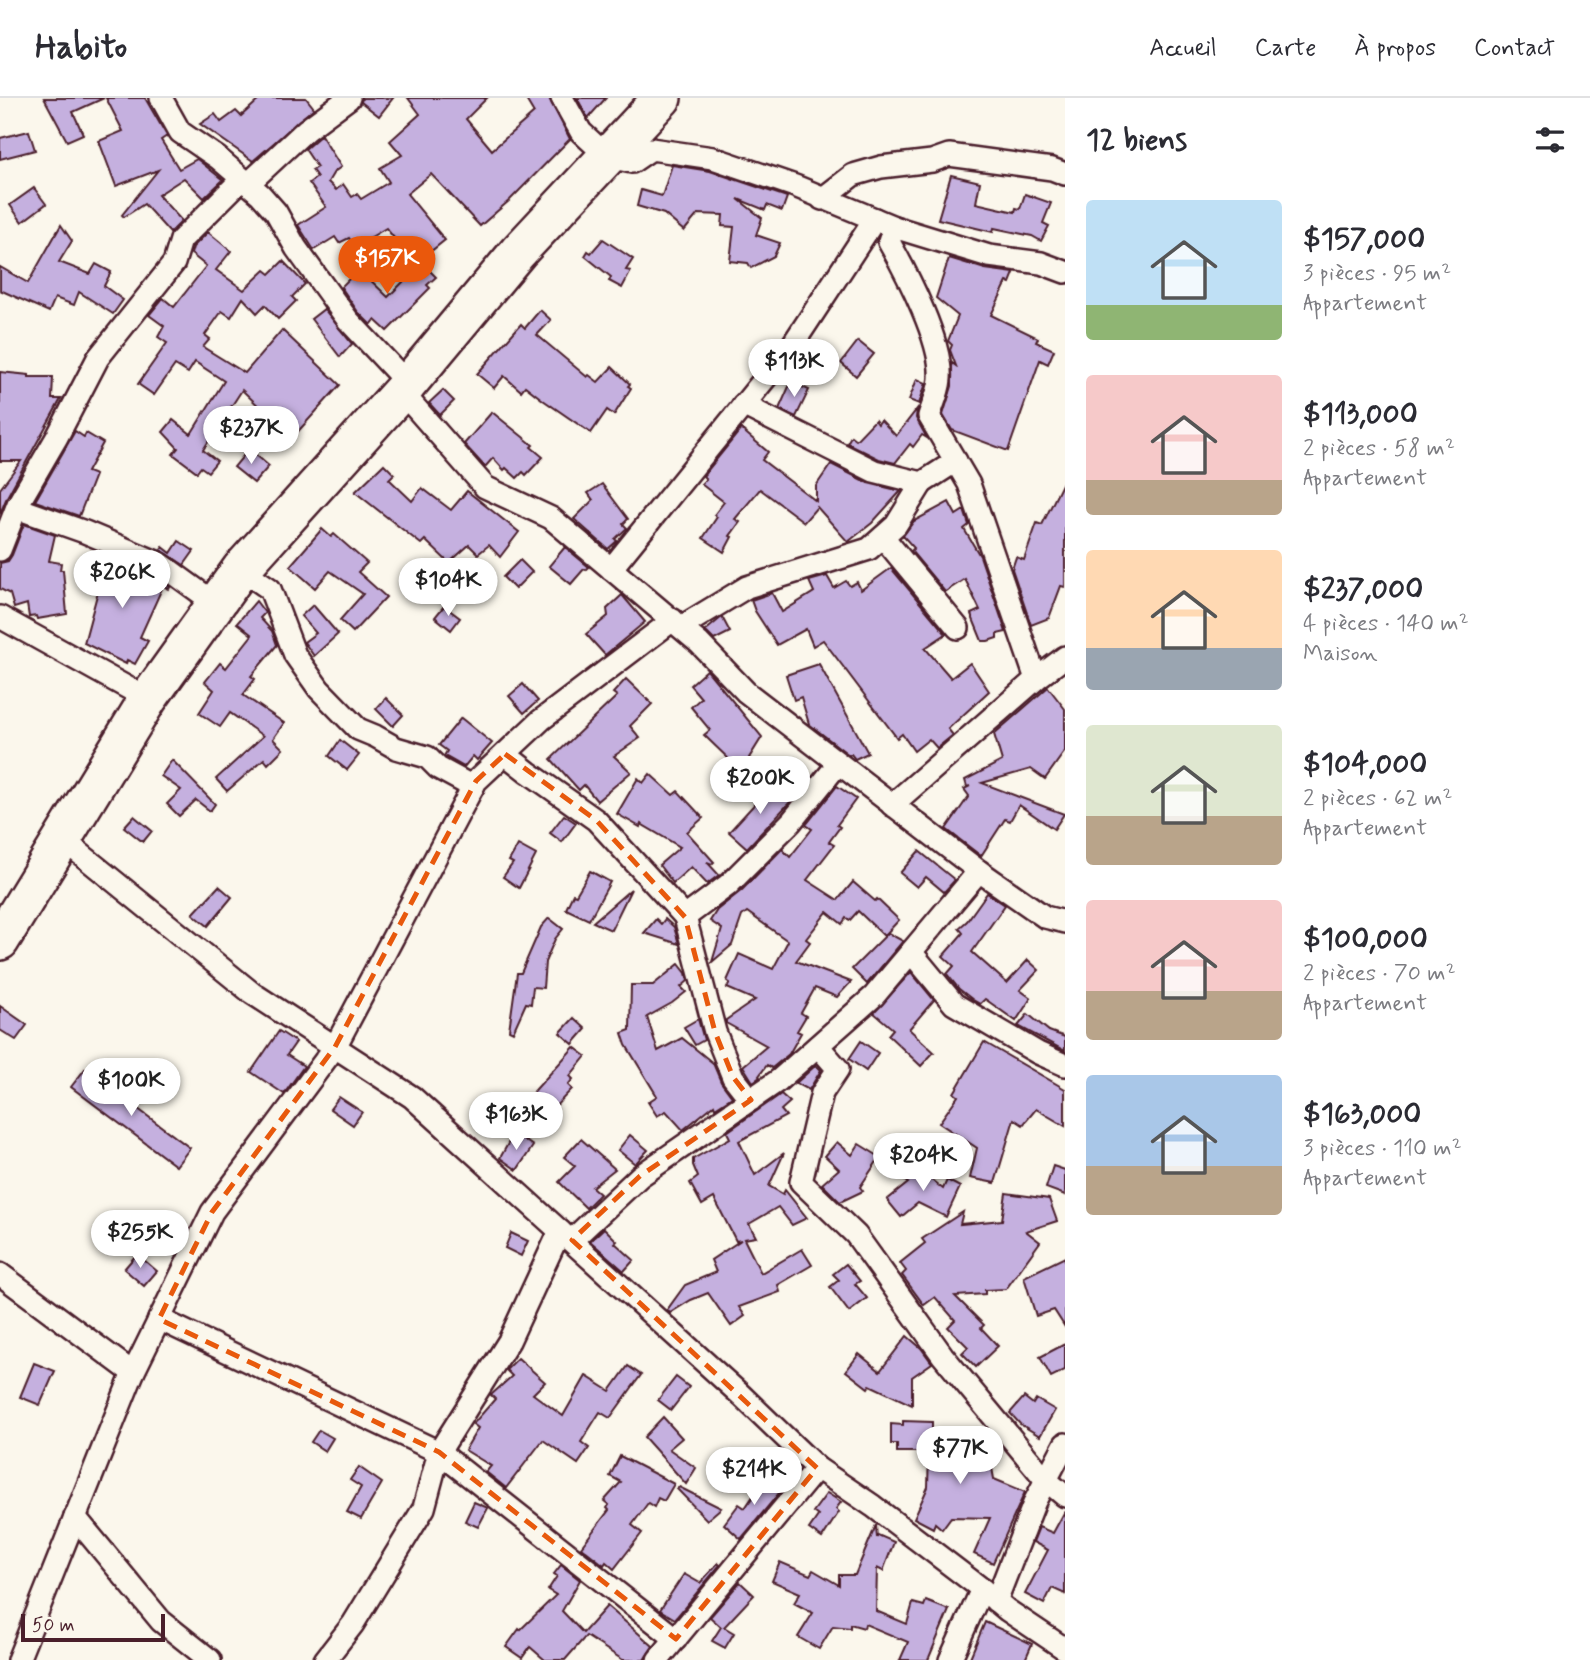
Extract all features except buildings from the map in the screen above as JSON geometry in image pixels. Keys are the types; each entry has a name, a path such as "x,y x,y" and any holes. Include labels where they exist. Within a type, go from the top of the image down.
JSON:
{"highway":[{"path":"0,941 148,699 240,569 404,387 518,252 662,98"}],"street":[{"path":"161,98 180,132 200,143 245,181 276,212 296,248 348,320 485,487 551,518 699,643 746,692 979,871 1045,917 1065,922"},
{"path":"0,550 17,508 98,358 174,263 181,240 245,181 349,98"},
{"path":"562,98 581,132 608,157 632,162 651,149 713,158 795,186 884,223 989,256 1041,263 1065,272"},
{"path":"822,199 853,175 881,167 932,161 949,155 1052,169 1065,174"},
{"path":"611,569 793,344 884,223"},
{"path":"884,223 889,242 904,269 938,353 940,379 929,416 969,484 1036,679"},
{"path":"743,405 874,471 922,484"},
{"path":"18,1660 133,1373 212,1212 335,1047 476,781 541,720 677,624 747,587 869,549 896,525 922,484 956,461"},
{"path":"17,508 85,531 161,564 216,604"},
{"path":"883,537 958,628"},
{"path":"240,569 270,589 295,655 319,689 358,729 396,748 427,757 438,768 473,787"},
{"path":"0,617 148,699"},
{"path":"892,805 1036,679 1065,657"},
{"path":"505,754 596,820 685,917 715,1032 733,1077 751,1100"},
{"path":"685,917 728,885 782,831 838,764"},
{"path":"61,838 252,993 412,1097 741,1395 817,1468 873,1506 1065,1649"},
{"path":"326,1660 353,1624 424,1508 439,1452 509,1341 566,1236 640,1176 779,1080 818,1046 874,996 979,871"},
{"path":"911,952 954,1004 1038,1053 1065,1065"},
{"path":"818,1046 838,1069 822,1093 801,1182 856,1235 943,1356 1046,1480 1065,1496"},
{"path":"0,1273 133,1373"},
{"path":"159,1320 439,1452 676,1639"},
{"path":"950,1660 989,1595 1065,1444"},
{"path":"659,1660 817,1468"},
{"path":"75,1517 161,1621 210,1660"}],"highlighted area":[{"path":"505,754 596,820 685,917 715,1032 733,1077 751,1100 640,1176 572,1240 817,1468 676,1639 439,1452 159,1319 212,1212 335,1047 476,781"}]}
